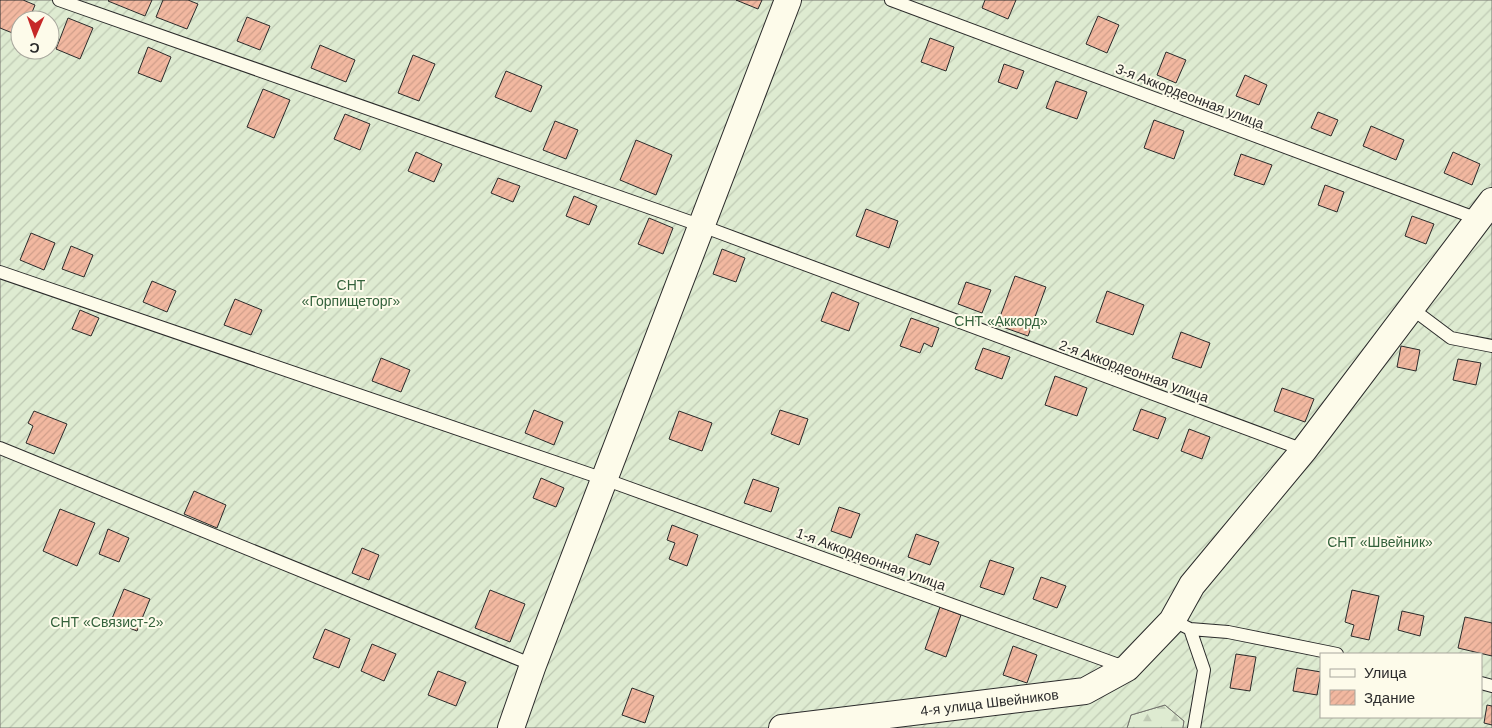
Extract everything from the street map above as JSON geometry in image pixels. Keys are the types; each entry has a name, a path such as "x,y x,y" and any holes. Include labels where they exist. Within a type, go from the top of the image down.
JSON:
{"street":[{"path":"511,728 533,665 788,0"},
{"name":"4-я улица Швейников","path":"782,728 1085,691 1127,668 1181,625 1192,585 1304,450 1485,210"}],"lane":[{"name":"2-я Аккордеонная улица","path":"58,0 702,226 1304,450"},
{"name":"3-я Аккордеонная улица","path":"891,0 1485,210"},
{"name":"1-я Аккордеонная улица","path":"0,272 604,479 1127,668"},
{"path":"1411,308 1451,338 1492,346"},
{"path":"0,448 533,665"},
{"path":"1181,625 1228,632 1331,653"},
{"path":"1181,625 1204,670 1194,728"}],"green space":[{"path":"0,0 1492,0 1492,728 1183,728 1184,721 1165,705 1131,715 1127,728 0,728"},
{"path":"1165,705 1184,721 1183,728 1127,728 1131,715"}],"building":[{"path":"0,0 23,0 35,5 33,10 10,10 10,32 0,28"},
{"path":"109,0 152,0 145,16"},
{"path":"163,0 188,0 198,4 187,29 156,17"},
{"path":"736,0 762,0 758,9"},
{"path":"985,0 1016,0 1008,19 982,8"},
{"path":"1098,16 1119,25 1107,53 1086,44"},
{"path":"247,17 270,26 260,50 237,41"},
{"path":"68,18 93,28 80,59 60,51 60,39"},
{"path":"930,38 954,47 946,71 921,62"},
{"path":"320,45 355,60 346,82 311,68"},
{"path":"148,47 171,57 161,82 138,73"},
{"path":"1166,52 1186,60 1176,83 1157,75"},
{"path":"413,55 435,64 419,101 398,93"},
{"path":"1004,64 1024,71 1017,89 998,82"},
{"path":"506,71 542,86 531,112 495,97"},
{"path":"1245,75 1267,85 1259,105 1236,96"},
{"path":"1056,81 1087,92 1077,119 1046,108"},
{"path":"263,89 290,100 274,138 247,127"},
{"path":"1318,112 1338,120 1331,136 1311,128"},
{"path":"345,114 370,124 360,150 334,139"},
{"path":"1154,120 1184,131 1174,159 1144,148"},
{"path":"555,121 578,130 566,159 543,150"},
{"path":"1371,126 1404,140 1396,160 1363,146"},
{"path":"636,140 672,155 656,195 620,180"},
{"path":"416,152 442,164 434,182 408,171"},
{"path":"1453,152 1480,164 1472,185 1444,173"},
{"path":"1241,154 1272,165 1264,185 1234,175"},
{"path":"498,178 520,186 513,202 491,193"},
{"path":"1325,185 1344,192 1337,212 1318,205"},
{"path":"574,196 597,206 589,225 566,216"},
{"path":"866,209 898,221 889,248 856,236"},
{"path":"1412,216 1434,224 1426,244 1405,236"},
{"path":"649,218 673,228 663,254 638,244"},
{"path":"31,233 55,243 44,270 20,260"},
{"path":"71,246 93,255 84,277 62,269"},
{"path":"722,249 745,258 736,282 713,274"},
{"path":"1015,276 1046,287 1028,336 997,325"},
{"path":"152,281 176,291 167,312 143,302"},
{"path":"966,282 991,290 982,313 958,304"},
{"path":"1107,291 1144,305 1133,335 1096,322"},
{"path":"832,292 859,303 849,331 821,321"},
{"path":"235,299 262,310 251,335 224,325"},
{"path":"80,310 99,318 91,336 72,329"},
{"path":"911,318 939,328 932,347 924,343 920,353 900,346"},
{"path":"1181,332 1210,343 1201,368 1172,358"},
{"path":"1401,346 1420,350 1416,371 1397,367"},
{"path":"983,348 1010,357 1002,379 975,369"},
{"path":"381,358 410,370 401,392 372,381"},
{"path":"1458,359 1481,363 1476,385 1453,380"},
{"path":"1055,376 1087,388 1077,416 1045,405"},
{"path":"1282,388 1314,399 1305,422 1274,411"},
{"path":"1141,409 1166,418 1158,439 1133,430"},
{"path":"534,410 563,422 554,445 525,433"},
{"path":"780,410 808,419 799,445 771,434"},
{"path":"34,411 67,424 54,454 26,443 33,426 28,423"},
{"path":"679,411 712,423 702,451 669,439"},
{"path":"1189,429 1210,437 1202,459 1181,451"},
{"path":"541,478 564,488 556,507 533,498"},
{"path":"753,479 779,488 771,512 744,503"},
{"path":"194,491 226,505 217,528 184,514"},
{"path":"839,507 860,514 851,538 831,531"},
{"path":"60,509 95,523 77,566 43,551"},
{"path":"672,525 698,535 687,566 669,559 675,543 667,540"},
{"path":"108,529 129,538 119,562 99,554"},
{"path":"916,534 939,542 930,565 908,557"},
{"path":"362,548 379,555 369,580 352,573"},
{"path":"990,560 1014,568 1004,595 980,587"},
{"path":"1041,577 1066,586 1057,608 1033,599"},
{"path":"124,589 150,599 137,631 111,621"},
{"path":"490,590 525,604 510,642 475,628"},
{"path":"1352,590 1379,596 1369,640 1351,636 1354,625 1345,622"},
{"path":"940,607 961,615 946,657 925,649"},
{"path":"1402,611 1424,616 1420,636 1398,630"},
{"path":"1465,617 1492,623 1492,656 1458,648"},
{"path":"325,629 350,639 339,668 313,658"},
{"path":"372,644 396,654 384,681 361,671"},
{"path":"1013,646 1037,655 1027,683 1003,675"},
{"path":"1236,654 1256,657 1250,691 1230,688"},
{"path":"1297,668 1320,672 1317,695 1293,691"},
{"path":"438,671 466,682 456,706 428,695"},
{"path":"632,688 654,696 645,723 622,715"},
{"path":"1487,705 1492,706 1492,725 1484,723"}],"park label":[{"name":"СНТ «Горпищеторг»","path":"351,294"},
{"name":"СНТ «Аккорд»","path":"1001,321"},
{"name":"СНТ «Швейник»","path":"1380,542"},
{"name":"СНТ «Связист-2»","path":"107,622"}]}
